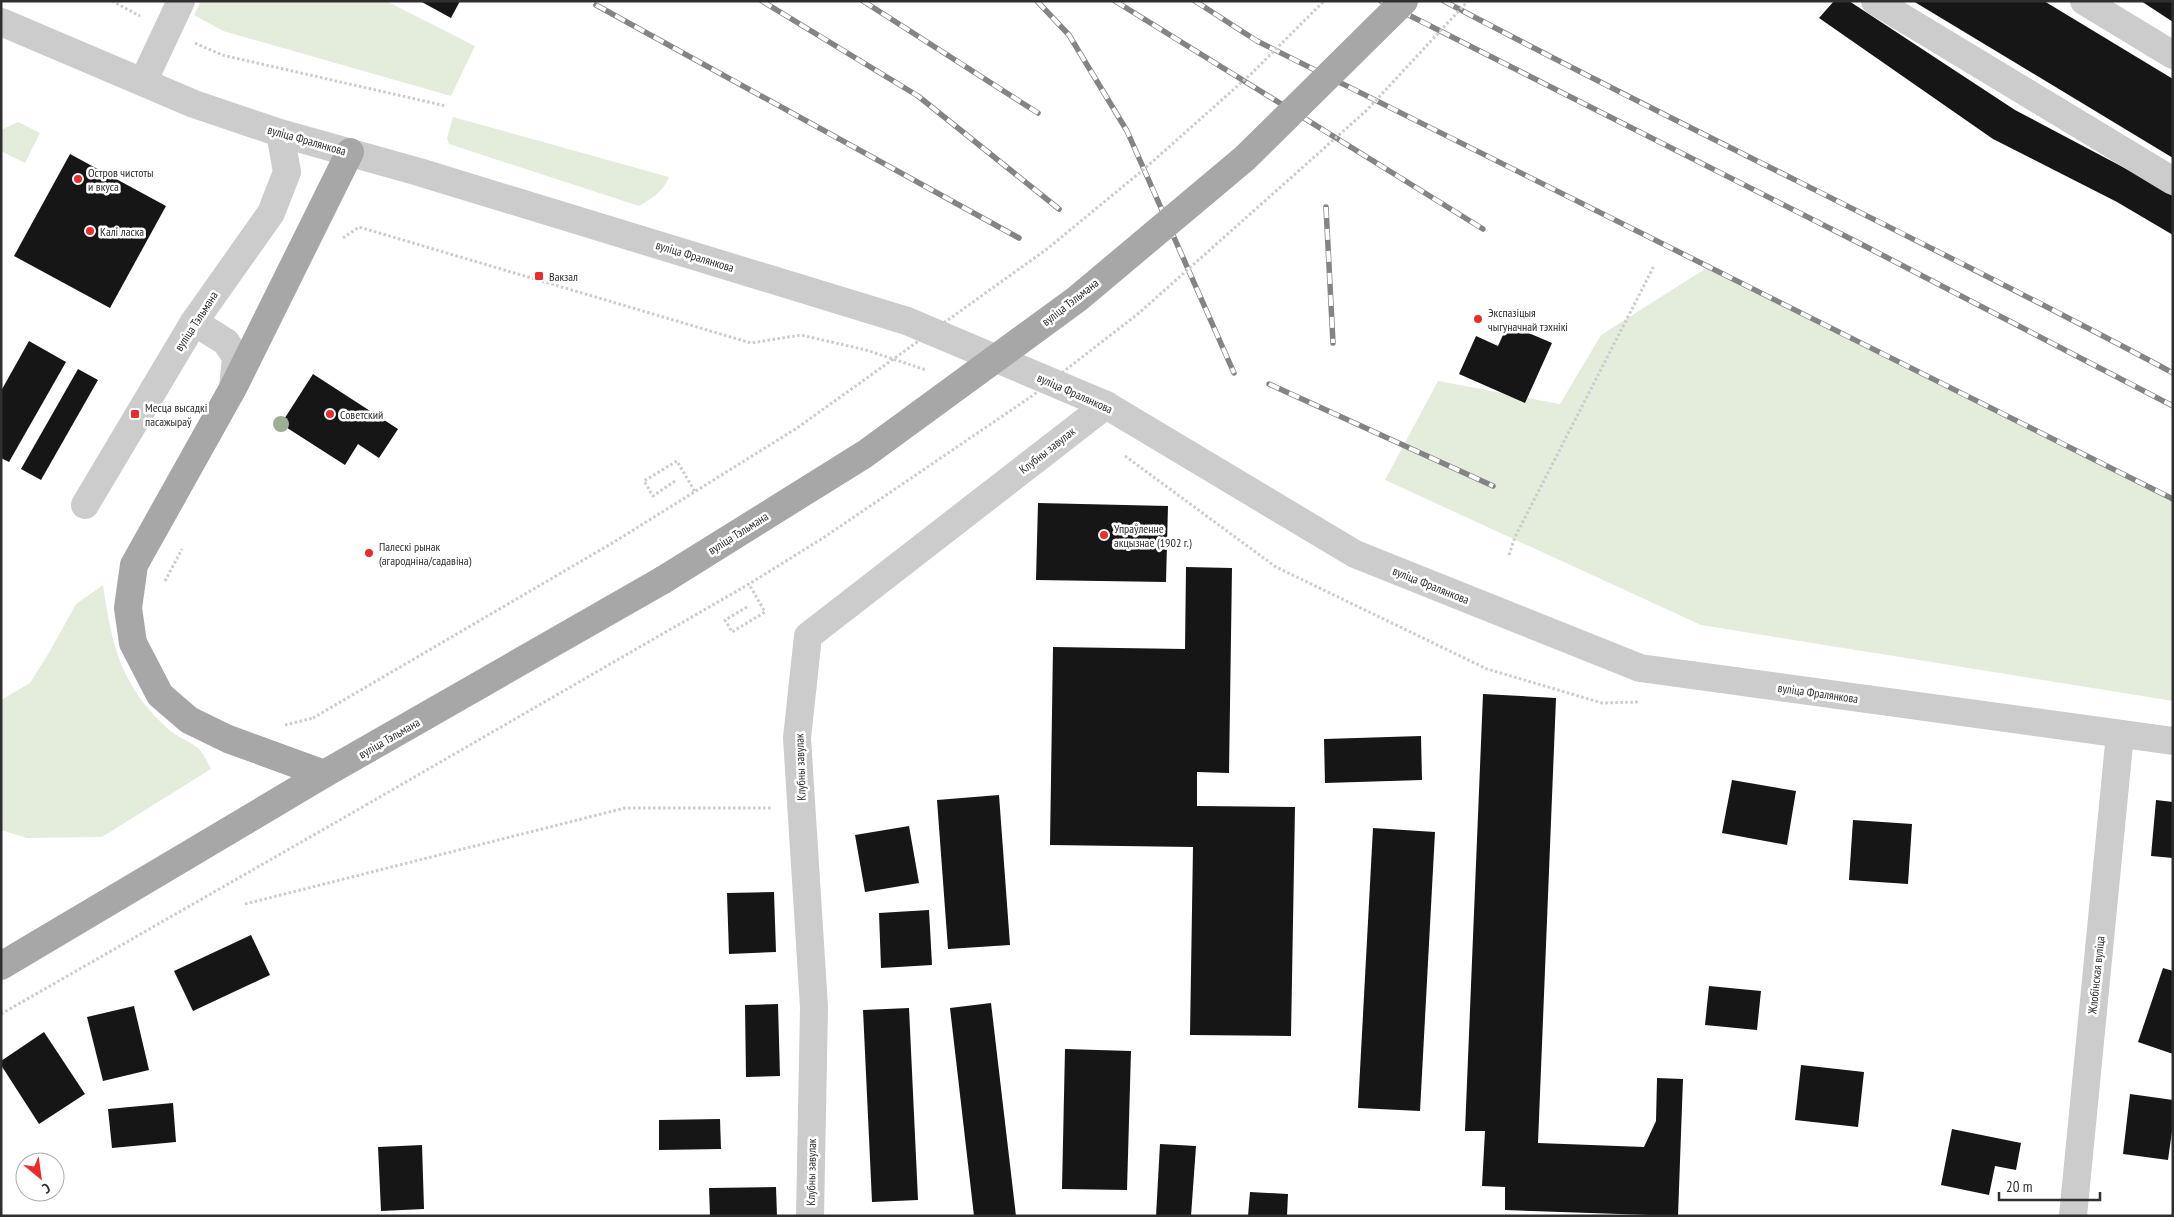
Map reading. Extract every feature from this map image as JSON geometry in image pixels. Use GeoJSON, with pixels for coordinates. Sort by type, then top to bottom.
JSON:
{"type":"FeatureCollection","features":[{"type":"Feature","properties":{"kind":"main road","name":"вуліца Тэльмана"},"geometry":{"type":"LineString","coordinates":[[1,966],[333,769],[663,580],[865,454],[1077,299],[1245,158],[1404,1]]}},
{"type":"Feature","properties":{"kind":"main road"},"geometry":{"type":"LineString","coordinates":[[333,769],[228,739],[188,720],[160,695],[133,643],[128,608],[134,564],[233,388],[350,152]]}},
{"type":"Feature","properties":{"kind":"street"},"geometry":{"type":"LineString","coordinates":[[142,82],[181,1]]}},
{"type":"Feature","properties":{"kind":"street"},"geometry":{"type":"LineString","coordinates":[[1875,1],[2173,180]]}},
{"type":"Feature","properties":{"kind":"street"},"geometry":{"type":"LineString","coordinates":[[2084,1],[2173,55]]}},
{"type":"Feature","properties":{"kind":"street","name":"вуліца Фралянкова"},"geometry":{"type":"LineString","coordinates":[[1,22],[194,104],[280,133],[350,152],[907,321],[1106,405],[1355,554],[1640,668],[2173,741]]}},
{"type":"Feature","properties":{"kind":"street","name":"вуліца Тэльмана"},"geometry":{"type":"LineString","coordinates":[[85,505],[194,322],[271,213],[287,172],[280,133]]}},
{"type":"Feature","properties":{"kind":"street"},"geometry":{"type":"LineString","coordinates":[[194,322],[226,342],[236,357],[233,388]]}},
{"type":"Feature","properties":{"kind":"street","name":"Клубны завулак"},"geometry":{"type":"LineString","coordinates":[[810,1216],[814,1007],[797,738],[808,636],[1106,405]]}},
{"type":"Feature","properties":{"kind":"street","name":"Жлобінская вуліца"},"geometry":{"type":"LineString","coordinates":[[2073,1216],[2120,734]]}},
{"type":"Feature","properties":{"kind":"path"},"geometry":{"type":"LineString","coordinates":[[112,1],[167,31],[222,55],[446,106]]}},
{"type":"Feature","properties":{"kind":"path"},"geometry":{"type":"LineString","coordinates":[[276,728],[313,718],[606,547],[796,428],[1047,249],[1143,170],[1244,80],[1324,1]]}},
{"type":"Feature","properties":{"kind":"path"},"geometry":{"type":"LineString","coordinates":[[335,244],[359,227]]}},
{"type":"Feature","properties":{"kind":"path"},"geometry":{"type":"LineString","coordinates":[[1509,555],[1515,537],[1654,266]]}},
{"type":"Feature","properties":{"kind":"path"},"geometry":{"type":"LineString","coordinates":[[675,481],[653,496],[644,481],[678,461],[695,492]]}},
{"type":"Feature","properties":{"kind":"path"},"geometry":{"type":"LineString","coordinates":[[161,590],[184,546]]}},
{"type":"Feature","properties":{"kind":"path"},"geometry":{"type":"LineString","coordinates":[[747,607],[725,620],[732,632],[765,612],[749,584]]}},
{"type":"Feature","properties":{"kind":"path"},"geometry":{"type":"LineString","coordinates":[[1,1014],[366,805]]}},
{"type":"Feature","properties":{"kind":"path"},"geometry":{"type":"LineString","coordinates":[[245,904],[625,808],[801,808]]}},
{"type":"Feature","properties":{"kind":"green space"},"geometry":{"type":"Polygon","coordinates":[[[201,1],[386,1],[475,46],[451,96],[223,31],[194,15],[201,1]]]}},
{"type":"Feature","properties":{"kind":"green space"},"geometry":{"type":"Polygon","coordinates":[[[453,117],[669,177],[660,190],[639,206],[449,144],[447,138],[453,117]]]}},
{"type":"Feature","properties":{"kind":"green space"},"geometry":{"type":"Polygon","coordinates":[[[18,122],[40,133],[25,163],[1,151],[1,130],[18,122]]]}},
{"type":"Feature","properties":{"kind":"green space"},"geometry":{"type":"Polygon","coordinates":[[[1708,267],[2173,499],[2173,701],[1701,625],[1385,480],[1438,381],[1560,404],[1601,335],[1708,267]]]}},
{"type":"Feature","properties":{"kind":"green space"},"geometry":{"type":"Polygon","coordinates":[[[103,585],[110,627],[128,680],[151,712],[167,728],[199,749],[211,769],[102,837],[27,838],[1,830],[1,700],[30,683],[76,604],[103,585]]]}},
{"type":"Feature","properties":{"kind":"building"},"geometry":{"type":"Polygon","coordinates":[[[420,1],[460,1],[451,18],[420,1]]]}},
{"type":"Feature","properties":{"kind":"building"},"geometry":{"type":"Polygon","coordinates":[[[1834,1],[1849,1],[2015,110],[2136,174],[2173,196],[2173,235],[2117,202],[1993,139],[1819,18],[1834,1]]]}},
{"type":"Feature","properties":{"kind":"building"},"geometry":{"type":"Polygon","coordinates":[[[1913,1],[2044,1],[2173,79],[2173,158],[1913,1]]]}},
{"type":"Feature","properties":{"kind":"building"},"geometry":{"type":"Polygon","coordinates":[[[2141,1],[2173,1],[2173,22],[2141,1]]]}},
{"type":"Feature","properties":{"kind":"building","name":"Калі ласка"},"geometry":{"type":"Polygon","coordinates":[[[70,154],[166,206],[110,308],[14,256],[70,154]]]}},
{"type":"Feature","properties":{"kind":"building"},"geometry":{"type":"Polygon","coordinates":[[[1508,324],[1552,343],[1525,403],[1459,374],[1476,336],[1498,346],[1508,324]]]}},
{"type":"Feature","properties":{"kind":"building"},"geometry":{"type":"Polygon","coordinates":[[[29,341],[66,362],[9,462],[1,458],[1,391],[29,341]]]}},
{"type":"Feature","properties":{"kind":"building"},"geometry":{"type":"Polygon","coordinates":[[[78,369],[98,380],[41,480],[21,469],[78,369]]]}},
{"type":"Feature","properties":{"kind":"building"},"geometry":{"type":"Polygon","coordinates":[[[313,374],[398,429],[379,458],[358,444],[345,465],[281,424],[313,374]]]}},
{"type":"Feature","properties":{"kind":"building"},"geometry":{"type":"Polygon","coordinates":[[[1038,503],[1168,506],[1166,582],[1036,580],[1038,503]]]}},
{"type":"Feature","properties":{"kind":"building"},"geometry":{"type":"Polygon","coordinates":[[[1186,567],[1232,568],[1229,773],[1197,772],[1197,806],[1295,807],[1291,1036],[1190,1035],[1193,847],[1050,845],[1053,647],[1185,649],[1186,567]]]}},
{"type":"Feature","properties":{"kind":"building"},"geometry":{"type":"Polygon","coordinates":[[[1483,694],[1556,698],[1538,1143],[1644,1147],[1656,1121],[1657,1078],[1683,1079],[1678,1216],[1505,1210],[1505,1187],[1482,1186],[1485,1131],[1465,1131],[1483,694]]]}},
{"type":"Feature","properties":{"kind":"building"},"geometry":{"type":"Polygon","coordinates":[[[1421,736],[1422,780],[1325,783],[1324,739],[1421,736]]]}},
{"type":"Feature","properties":{"kind":"building"},"geometry":{"type":"Polygon","coordinates":[[[1732,780],[1796,791],[1787,845],[1722,833],[1732,780]]]}},
{"type":"Feature","properties":{"kind":"building"},"geometry":{"type":"Polygon","coordinates":[[[999,795],[1010,945],[948,949],[937,800],[999,795]]]}},
{"type":"Feature","properties":{"kind":"building"},"geometry":{"type":"Polygon","coordinates":[[[2156,800],[2173,802],[2173,858],[2151,856],[2156,800]]]}},
{"type":"Feature","properties":{"kind":"building"},"geometry":{"type":"Polygon","coordinates":[[[1853,820],[1912,824],[1908,884],[1849,880],[1853,820]]]}},
{"type":"Feature","properties":{"kind":"building"},"geometry":{"type":"Polygon","coordinates":[[[909,826],[919,883],[865,892],[855,835],[909,826]]]}},
{"type":"Feature","properties":{"kind":"building"},"geometry":{"type":"Polygon","coordinates":[[[1373,828],[1435,832],[1420,1111],[1358,1108],[1373,828]]]}},
{"type":"Feature","properties":{"kind":"building"},"geometry":{"type":"Polygon","coordinates":[[[774,892],[776,952],[729,954],[727,893],[774,892]]]}},
{"type":"Feature","properties":{"kind":"building"},"geometry":{"type":"Polygon","coordinates":[[[929,910],[932,965],[881,968],[879,913],[929,910]]]}},
{"type":"Feature","properties":{"kind":"building"},"geometry":{"type":"Polygon","coordinates":[[[251,935],[270,975],[193,1011],[174,971],[251,935]]]}},
{"type":"Feature","properties":{"kind":"building"},"geometry":{"type":"Polygon","coordinates":[[[2163,968],[2173,971],[2173,1054],[2138,1042],[2163,968]]]}},
{"type":"Feature","properties":{"kind":"building"},"geometry":{"type":"Polygon","coordinates":[[[1709,986],[1761,991],[1757,1030],[1705,1025],[1709,986]]]}},
{"type":"Feature","properties":{"kind":"building"},"geometry":{"type":"Polygon","coordinates":[[[991,1003],[1016,1216],[974,1216],[950,1008],[991,1003]]]}},
{"type":"Feature","properties":{"kind":"building"},"geometry":{"type":"Polygon","coordinates":[[[778,1004],[780,1076],[746,1077],[745,1005],[778,1004]]]}},
{"type":"Feature","properties":{"kind":"building"},"geometry":{"type":"Polygon","coordinates":[[[134,1006],[149,1070],[103,1081],[87,1017],[134,1006]]]}},
{"type":"Feature","properties":{"kind":"building"},"geometry":{"type":"Polygon","coordinates":[[[909,1008],[918,1200],[872,1202],[863,1010],[909,1008]]]}},
{"type":"Feature","properties":{"kind":"building"},"geometry":{"type":"Polygon","coordinates":[[[44,1032],[85,1094],[39,1124],[1,1065],[1,1061],[44,1032]]]}},
{"type":"Feature","properties":{"kind":"building"},"geometry":{"type":"Polygon","coordinates":[[[1065,1049],[1131,1051],[1127,1190],[1062,1189],[1065,1049]]]}},
{"type":"Feature","properties":{"kind":"building"},"geometry":{"type":"Polygon","coordinates":[[[1801,1065],[1864,1072],[1858,1127],[1795,1120],[1801,1065]]]}},
{"type":"Feature","properties":{"kind":"building"},"geometry":{"type":"Polygon","coordinates":[[[2130,1094],[2173,1100],[2173,1124],[2168,1160],[2123,1154],[2130,1094]]]}},
{"type":"Feature","properties":{"kind":"building"},"geometry":{"type":"Polygon","coordinates":[[[173,1103],[176,1142],[112,1148],[108,1109],[173,1103]]]}},
{"type":"Feature","properties":{"kind":"building"},"geometry":{"type":"Polygon","coordinates":[[[720,1119],[721,1149],[659,1150],[659,1120],[720,1119]]]}},
{"type":"Feature","properties":{"kind":"building"},"geometry":{"type":"Polygon","coordinates":[[[1952,1129],[2021,1143],[2016,1170],[1995,1166],[1989,1195],[1941,1185],[1952,1129]]]}},
{"type":"Feature","properties":{"kind":"building"},"geometry":{"type":"Polygon","coordinates":[[[1160,1144],[1196,1146],[1191,1216],[1156,1216],[1160,1144]]]}},
{"type":"Feature","properties":{"kind":"building"},"geometry":{"type":"Polygon","coordinates":[[[422,1145],[424,1209],[381,1211],[378,1147],[422,1145]]]}},
{"type":"Feature","properties":{"kind":"building"},"geometry":{"type":"Polygon","coordinates":[[[776,1187],[777,1216],[710,1216],[709,1188],[776,1187]]]}},
{"type":"Feature","properties":{"kind":"building"},"geometry":{"type":"Polygon","coordinates":[[[1250,1192],[1288,1194],[1287,1216],[1248,1216],[1250,1192]]]}},
{"type":"Feature","properties":{"kind":"railway"},"geometry":{"type":"LineString","coordinates":[[762,1],[918,96],[1059,209]]}},
{"type":"Feature","properties":{"kind":"railway"},"geometry":{"type":"LineString","coordinates":[[863,1],[1038,113]]}},
{"type":"Feature","properties":{"kind":"railway"},"geometry":{"type":"LineString","coordinates":[[1037,1],[1069,35],[1127,131],[1234,373]]}},
{"type":"Feature","properties":{"kind":"railway"},"geometry":{"type":"LineString","coordinates":[[1115,1],[1483,229]]}},
{"type":"Feature","properties":{"kind":"railway"},"geometry":{"type":"LineString","coordinates":[[1195,1],[1257,41],[2173,499]]}},
{"type":"Feature","properties":{"kind":"railway"},"geometry":{"type":"LineString","coordinates":[[1381,1],[1859,243],[2173,406]]}},
{"type":"Feature","properties":{"kind":"railway"},"geometry":{"type":"LineString","coordinates":[[1444,1],[1626,95],[1991,278],[2173,373]]}},
{"type":"Feature","properties":{"kind":"railway"},"geometry":{"type":"LineString","coordinates":[[596,5],[1019,238]]}},
{"type":"Feature","properties":{"kind":"railway"},"geometry":{"type":"LineString","coordinates":[[1326,207],[1333,343]]}},
{"type":"Feature","properties":{"kind":"railway"},"geometry":{"type":"LineString","coordinates":[[1269,384],[1493,486]]}},
{"type":"Feature","properties":{"kind":"place","name":"Остров чистоты и вкуса"},"geometry":{"type":"Point","coordinates":[78,179]}},
{"type":"Feature","properties":{"kind":"place","name":"Калі ласка"},"geometry":{"type":"Point","coordinates":[90,231]}},
{"type":"Feature","properties":{"kind":"place","name":"Вакзал"},"geometry":{"type":"Point","coordinates":[539,276]}},
{"type":"Feature","properties":{"kind":"place","name":"Экспазіцыя чыгуначнай тэхнікі"},"geometry":{"type":"Point","coordinates":[1478,319]}},
{"type":"Feature","properties":{"kind":"place","name":"Месца высадкі пасажыраў"},"geometry":{"type":"Point","coordinates":[135,414]}},
{"type":"Feature","properties":{"kind":"place","name":"Советский"},"geometry":{"type":"Point","coordinates":[330,414]}},
{"type":"Feature","properties":{"kind":"place","name":"Упраўленне акцызнае (1902 г.)"},"geometry":{"type":"Point","coordinates":[1104,535]}},
{"type":"Feature","properties":{"kind":"place","name":"Палескі рынак (агародніна/садавіна)"},"geometry":{"type":"Point","coordinates":[369,553]}}]}
